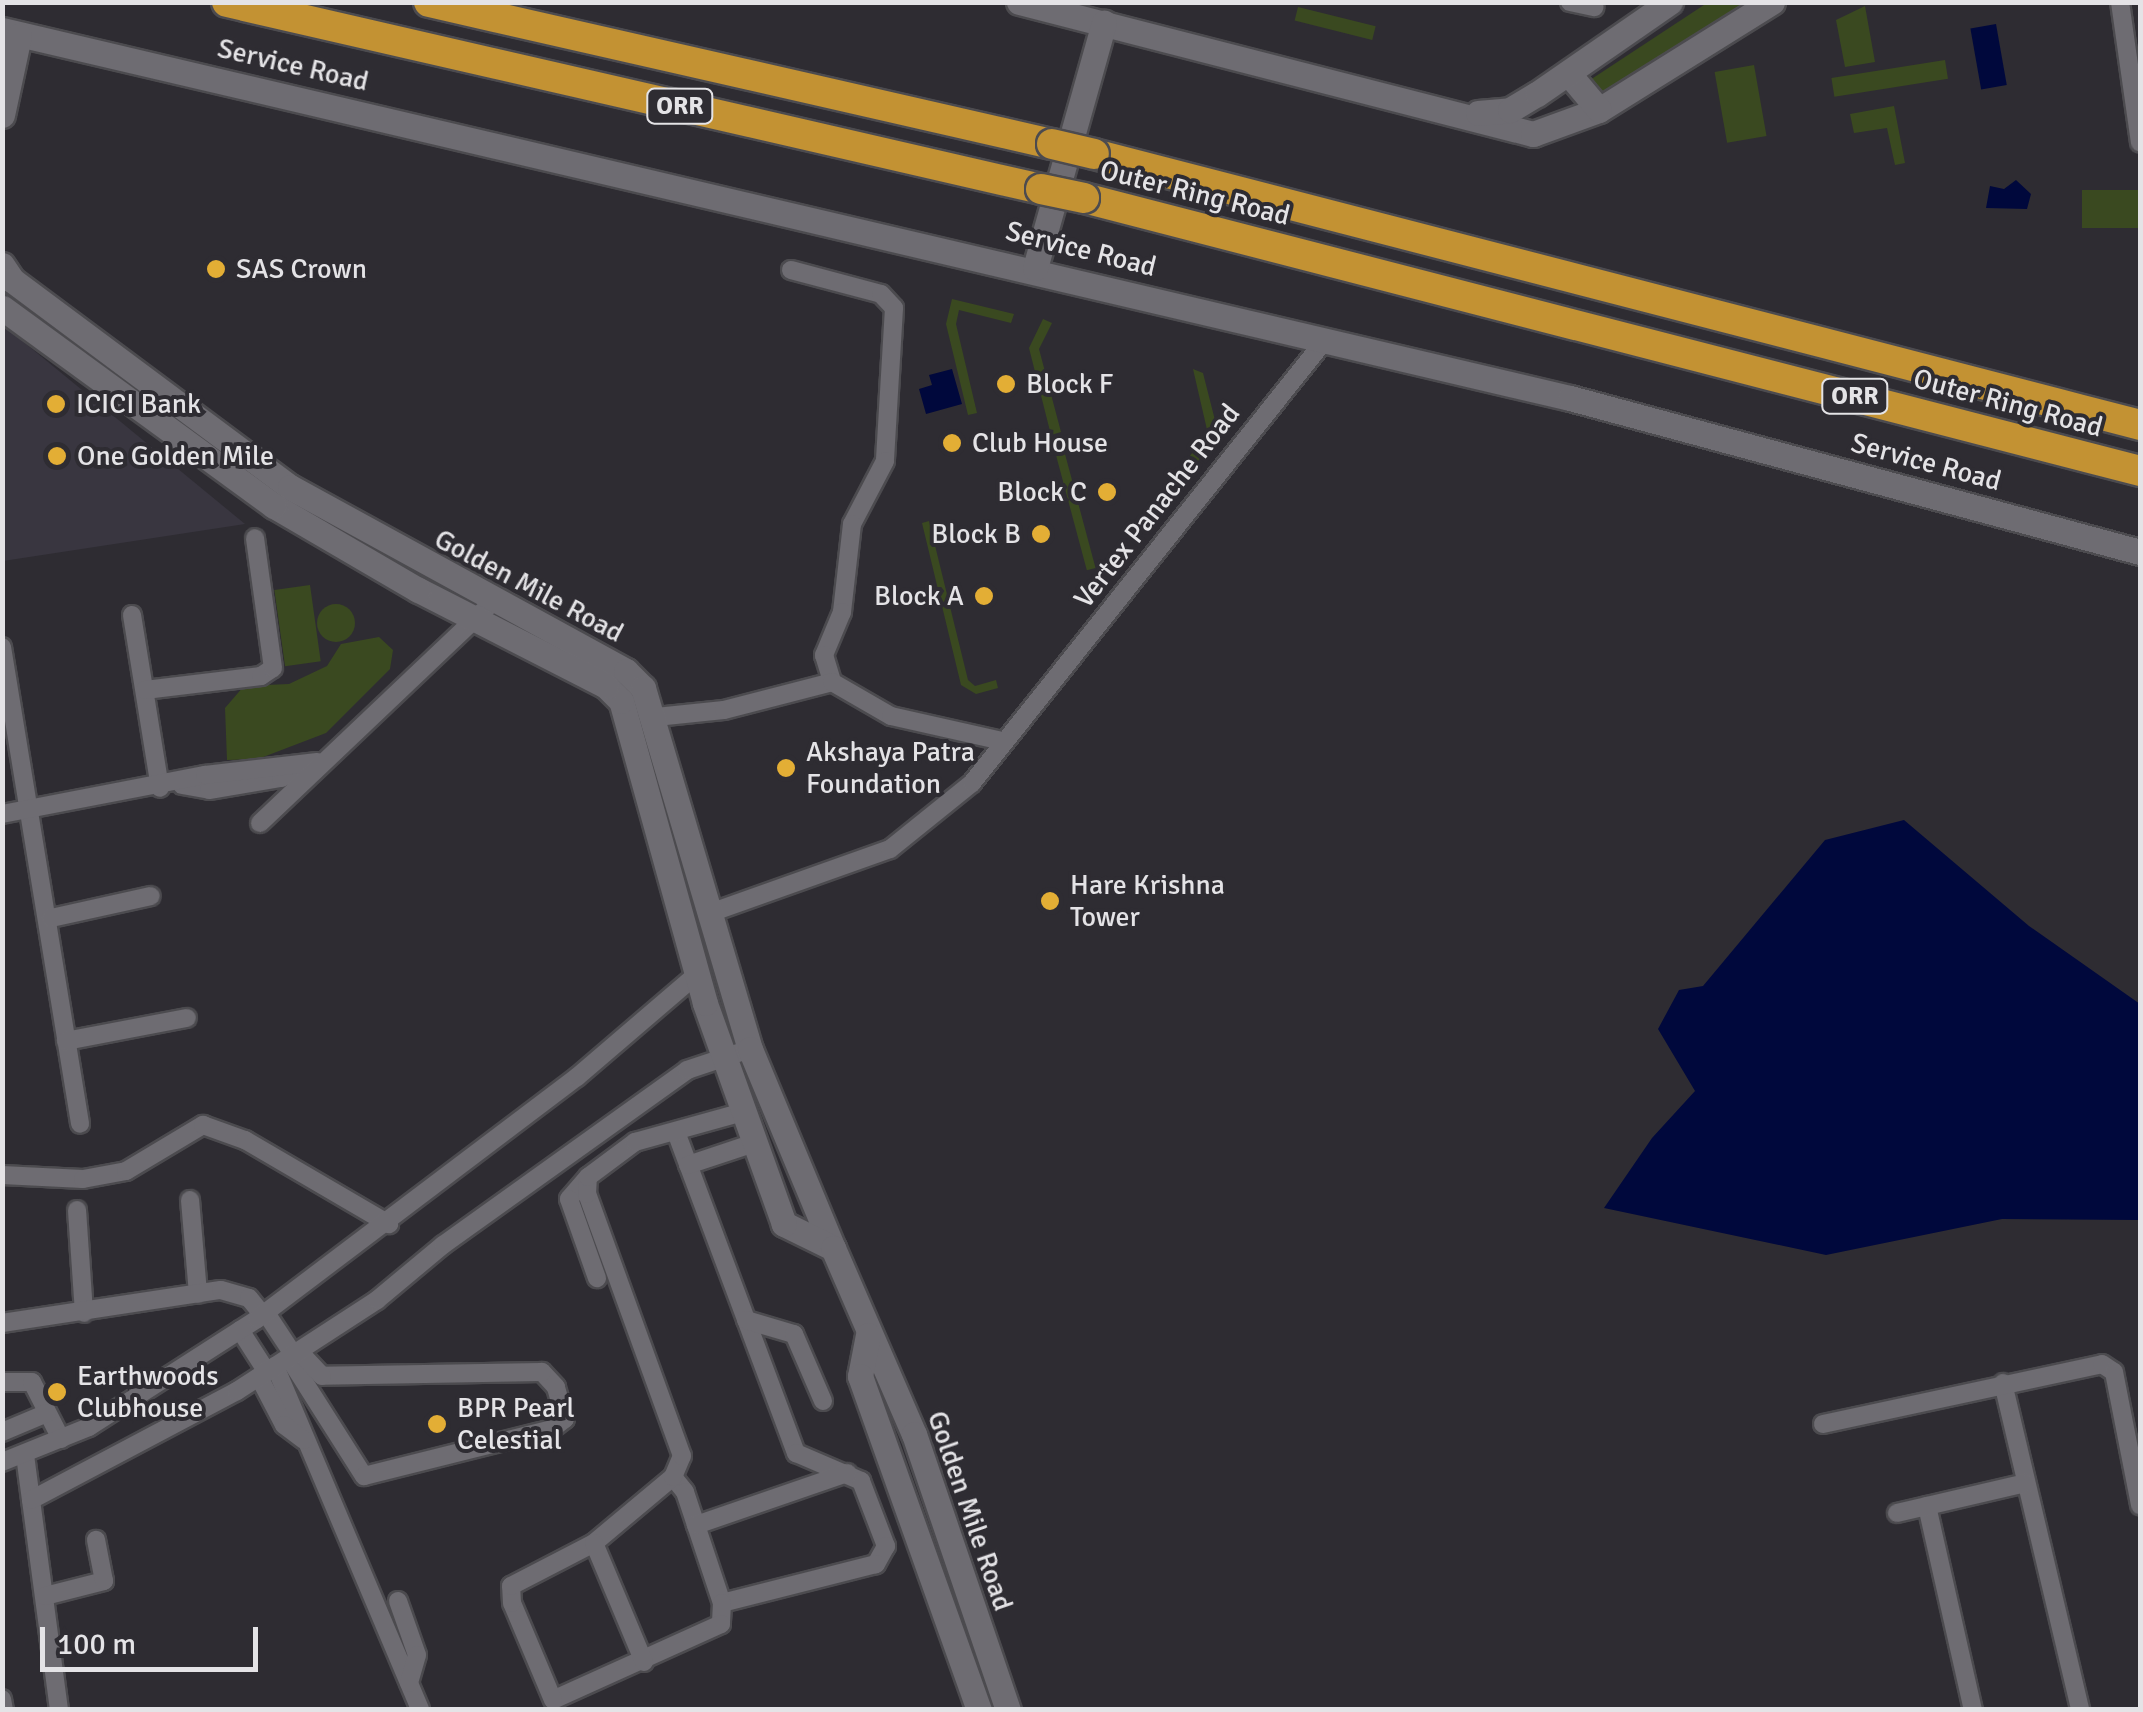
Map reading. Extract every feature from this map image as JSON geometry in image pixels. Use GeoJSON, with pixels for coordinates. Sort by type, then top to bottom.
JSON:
{"type":"FeatureCollection","features":[{"type":"Feature","properties":{"kind":"highway","name":"Outer Ring Road"},"geometry":{"type":"LineString","coordinates":[[227,2],[1084,198],[2140,471]]}},
{"type":"Feature","properties":{"kind":"highway","name":"Outer Ring Road"},"geometry":{"type":"LineString","coordinates":[[429,2],[1094,154],[2140,425]]}},
{"type":"Feature","properties":{"kind":"street"},"geometry":{"type":"LineString","coordinates":[[1019,2],[1296,75],[1473,114],[1533,134],[1599,110],[1772,2]]}},
{"type":"Feature","properties":{"kind":"street"},"geometry":{"type":"LineString","coordinates":[[1570,2],[1596,9]]}},
{"type":"Feature","properties":{"kind":"street"},"geometry":{"type":"LineString","coordinates":[[1473,114],[1510,110],[1670,2]]}},
{"type":"Feature","properties":{"kind":"street"},"geometry":{"type":"LineString","coordinates":[[2120,2],[2140,142]]}},
{"type":"Feature","properties":{"kind":"street"},"geometry":{"type":"LineString","coordinates":[[1035,268],[1104,22]]}},
{"type":"Feature","properties":{"kind":"street"},"geometry":{"type":"LineString","coordinates":[[2,115],[11,33]]}},
{"type":"Feature","properties":{"kind":"street","name":"Service Road"},"geometry":{"type":"LineString","coordinates":[[11,33],[1035,268],[1397,357],[2140,552]]}},
{"type":"Feature","properties":{"kind":"street"},"geometry":{"type":"LineString","coordinates":[[1568,73],[1599,110]]}},
{"type":"Feature","properties":{"kind":"street","name":"Golden Mile Road"},"geometry":{"type":"LineString","coordinates":[[2,265],[12,280],[290,488],[606,686],[621,701],[696,974],[722,1057],[784,1224],[833,1248]]}},
{"type":"Feature","properties":{"kind":"street"},"geometry":{"type":"LineString","coordinates":[[791,270],[881,294],[894,308],[885,461],[852,524],[842,612],[824,655],[832,682],[891,716],[1002,741]]}},
{"type":"Feature","properties":{"kind":"street","name":"Golden Mile Road"},"geometry":{"type":"LineString","coordinates":[[2,308],[274,506],[483,610],[626,672],[656,716],[750,1049],[868,1335],[914,1434],[1008,1710]]}},
{"type":"Feature","properties":{"kind":"street","name":"Vertex Panache Road"},"geometry":{"type":"LineString","coordinates":[[710,913],[890,850],[972,784],[1002,741],[1034,708],[1325,340]]}},
{"type":"Feature","properties":{"kind":"street"},"geometry":{"type":"LineString","coordinates":[[144,690],[261,676],[273,668],[256,538]]}},
{"type":"Feature","properties":{"kind":"street"},"geometry":{"type":"LineString","coordinates":[[260,824],[317,762],[483,610]]}},
{"type":"Feature","properties":{"kind":"street"},"geometry":{"type":"LineString","coordinates":[[132,615],[160,788]]}},
{"type":"Feature","properties":{"kind":"street"},"geometry":{"type":"LineString","coordinates":[[2,646],[28,809],[51,918],[80,1124]]}},
{"type":"Feature","properties":{"kind":"street"},"geometry":{"type":"LineString","coordinates":[[656,716],[724,710],[832,682]]}},
{"type":"Feature","properties":{"kind":"street"},"geometry":{"type":"LineString","coordinates":[[2,814],[274,764],[317,762]]}},
{"type":"Feature","properties":{"kind":"street"},"geometry":{"type":"LineString","coordinates":[[51,918],[151,896]]}},
{"type":"Feature","properties":{"kind":"street"},"geometry":{"type":"LineString","coordinates":[[2,1462],[56,1442],[267,1312],[389,1224],[696,974]]}},
{"type":"Feature","properties":{"kind":"street"},"geometry":{"type":"LineString","coordinates":[[66,1041],[186,1018]]}},
{"type":"Feature","properties":{"kind":"street"},"geometry":{"type":"LineString","coordinates":[[31,1500],[176,1428],[280,1363],[687,1070],[750,1049]]}},
{"type":"Feature","properties":{"kind":"street"},"geometry":{"type":"LineString","coordinates":[[598,1278],[569,1199],[588,1178],[635,1142],[743,1112]]}},
{"type":"Feature","properties":{"kind":"street"},"geometry":{"type":"LineString","coordinates":[[2,1175],[70,1180],[126,1170],[203,1125],[245,1140],[389,1224]]}},
{"type":"Feature","properties":{"kind":"street"},"geometry":{"type":"LineString","coordinates":[[676,1132],[796,1453],[861,1481],[886,1546],[882,1560],[722,1603]]}},
{"type":"Feature","properties":{"kind":"street"},"geometry":{"type":"LineString","coordinates":[[688,1165],[754,1143]]}},
{"type":"Feature","properties":{"kind":"street"},"geometry":{"type":"LineString","coordinates":[[588,1178],[587,1194],[678,1439],[681,1466],[594,1543],[511,1586],[548,1695],[568,1698],[721,1624],[722,1603],[696,1525],[673,1477]]}},
{"type":"Feature","properties":{"kind":"street"},"geometry":{"type":"LineString","coordinates":[[190,1200],[198,1294]]}},
{"type":"Feature","properties":{"kind":"street"},"geometry":{"type":"LineString","coordinates":[[77,1210],[84,1313]]}},
{"type":"Feature","properties":{"kind":"street"},"geometry":{"type":"LineString","coordinates":[[2,1323],[221,1290],[249,1298],[267,1312],[280,1363],[284,1425],[304,1440],[420,1710]]}},
{"type":"Feature","properties":{"kind":"street"},"geometry":{"type":"LineString","coordinates":[[746,1320],[773,1322],[794,1334],[824,1401]]}},
{"type":"Feature","properties":{"kind":"street"},"geometry":{"type":"LineString","coordinates":[[240,1330],[280,1363],[312,1380],[542,1372],[556,1387],[564,1420],[558,1427],[364,1476],[312,1380]]}},
{"type":"Feature","properties":{"kind":"street","name":"Golden Mile Road"},"geometry":{"type":"LineString","coordinates":[[868,1335],[860,1376],[978,1710]]}},
{"type":"Feature","properties":{"kind":"street"},"geometry":{"type":"LineString","coordinates":[[1823,1424],[2093,1364],[2110,1367],[2140,1506]]}},
{"type":"Feature","properties":{"kind":"street"},"geometry":{"type":"LineString","coordinates":[[2,1382],[32,1382],[56,1442]]}},
{"type":"Feature","properties":{"kind":"street"},"geometry":{"type":"LineString","coordinates":[[2002,1383],[2080,1710]]}},
{"type":"Feature","properties":{"kind":"street"},"geometry":{"type":"LineString","coordinates":[[2,1432],[42,1415]]}},
{"type":"Feature","properties":{"kind":"street"},"geometry":{"type":"LineString","coordinates":[[25,1455],[59,1710]]}},
{"type":"Feature","properties":{"kind":"street"},"geometry":{"type":"LineString","coordinates":[[696,1525],[847,1473]]}},
{"type":"Feature","properties":{"kind":"street"},"geometry":{"type":"LineString","coordinates":[[1896,1513],[2026,1483]]}},
{"type":"Feature","properties":{"kind":"street"},"geometry":{"type":"LineString","coordinates":[[1927,1506],[1972,1710]]}},
{"type":"Feature","properties":{"kind":"street"},"geometry":{"type":"LineString","coordinates":[[45,1596],[104,1581],[96,1540]]}},
{"type":"Feature","properties":{"kind":"street"},"geometry":{"type":"LineString","coordinates":[[594,1543],[644,1662]]}},
{"type":"Feature","properties":{"kind":"street"},"geometry":{"type":"LineString","coordinates":[[365,1582],[389,1603],[409,1653]]}},
{"type":"Feature","properties":{"kind":"street"},"geometry":{"type":"LineString","coordinates":[[398,1601],[417,1655],[409,1683]]}},
{"type":"Feature","properties":{"kind":"street"},"geometry":{"type":"LineString","coordinates":[[2,1699],[4,1710]]}},
{"type":"Feature","properties":{"kind":"shaded area"},"geometry":{"type":"Polygon","coordinates":[[[1996,24],[2007,85],[1981,90],[1970,29],[1996,24]]]}},
{"type":"Feature","properties":{"kind":"shaded area"},"geometry":{"type":"Polygon","coordinates":[[[2016,180],[2031,194],[2027,209],[1986,208],[1990,186],[2004,189],[2016,180]]]}},
{"type":"Feature","properties":{"kind":"shaded area"},"geometry":{"type":"Polygon","coordinates":[[[3,325],[245,524],[3,561],[3,325]]]}},
{"type":"Feature","properties":{"kind":"shaded area"},"geometry":{"type":"Polygon","coordinates":[[[952,369],[962,404],[926,414],[919,389],[932,385],[929,375],[952,369]]]}},
{"type":"Feature","properties":{"kind":"shaded area"},"geometry":{"type":"Polygon","coordinates":[[[1904,820],[2029,926],[2140,1004],[2140,1220],[2002,1219],[1826,1255],[1604,1208],[1652,1138],[1695,1091],[1658,1029],[1679,990],[1703,986],[1825,840],[1904,820]]]}},
{"type":"Feature","properties":{"kind":"green space"},"geometry":{"type":"Polygon","coordinates":[[[1707,3],[1755,3],[1597,98],[1590,80],[1707,3]]]}},
{"type":"Feature","properties":{"kind":"green space"},"geometry":{"type":"Polygon","coordinates":[[[1865,6],[1875,62],[1845,67],[1836,20],[1865,6]]]}},
{"type":"Feature","properties":{"kind":"green space"},"geometry":{"type":"Polygon","coordinates":[[[1298,7],[1376,26],[1372,40],[1295,21],[1298,7]]]}},
{"type":"Feature","properties":{"kind":"green space"},"geometry":{"type":"Polygon","coordinates":[[[1945,60],[1948,79],[1834,97],[1831,78],[1945,60]]]}},
{"type":"Feature","properties":{"kind":"green space"},"geometry":{"type":"Polygon","coordinates":[[[1754,65],[1767,136],[1727,143],[1715,72],[1754,65]]]}},
{"type":"Feature","properties":{"kind":"green space"},"geometry":{"type":"Polygon","coordinates":[[[1894,106],[1905,163],[1895,165],[1887,128],[1854,133],[1850,114],[1894,106]]]}},
{"type":"Feature","properties":{"kind":"green space"},"geometry":{"type":"Polygon","coordinates":[[[2082,190],[2140,190],[2140,228],[2082,228],[2082,190]]]}},
{"type":"Feature","properties":{"kind":"green space"},"geometry":{"type":"Polygon","coordinates":[[[952,299],[1014,314],[1011,323],[959,310],[956,324],[977,413],[968,415],[946,324],[952,299]]]}},
{"type":"Feature","properties":{"kind":"green space"},"geometry":{"type":"Polygon","coordinates":[[[1043,319],[1052,323],[1039,349],[1061,432],[1051,435],[1029,348],[1043,319]]]}},
{"type":"Feature","properties":{"kind":"green space"},"geometry":{"type":"Polygon","coordinates":[[[1193,369],[1203,373],[1219,436],[1166,499],[1164,487],[1208,434],[1193,369]]]}},
{"type":"Feature","properties":{"kind":"green space"},"geometry":{"type":"Polygon","coordinates":[[[1065,454],[1096,568],[1087,570],[1056,456],[1065,454]]]}},
{"type":"Feature","properties":{"kind":"green space"},"geometry":{"type":"Polygon","coordinates":[[[929,521],[968,680],[975,686],[996,680],[998,688],[976,694],[961,685],[922,523],[929,521]]]}},
{"type":"Feature","properties":{"kind":"green space"},"geometry":{"type":"Polygon","coordinates":[[[310,585],[321,661],[285,666],[274,590],[310,585]]]}},
{"type":"Feature","properties":{"kind":"green space"},"geometry":{"type":"Polygon","coordinates":[[[336,604],[350,609],[355,623],[350,637],[336,642],[322,637],[317,623],[322,609],[336,604]]]}},
{"type":"Feature","properties":{"kind":"green space"},"geometry":{"type":"Polygon","coordinates":[[[379,637],[393,650],[390,669],[326,733],[258,759],[227,760],[225,708],[244,686],[289,684],[327,666],[341,644],[379,637]]]}},
{"type":"Feature","properties":{"kind":"place","name":"SAS Crown"},"geometry":{"type":"Point","coordinates":[216,269]}},
{"type":"Feature","properties":{"kind":"place","name":"Block F"},"geometry":{"type":"Point","coordinates":[1006,384]}},
{"type":"Feature","properties":{"kind":"place","name":"ICICI Bank"},"geometry":{"type":"Point","coordinates":[56,404]}},
{"type":"Feature","properties":{"kind":"place","name":"Club House"},"geometry":{"type":"Point","coordinates":[952,443]}},
{"type":"Feature","properties":{"kind":"place","name":"One Golden Mile"},"geometry":{"type":"Point","coordinates":[57,456]}},
{"type":"Feature","properties":{"kind":"place","name":"Block C"},"geometry":{"type":"Point","coordinates":[1107,492]}},
{"type":"Feature","properties":{"kind":"place","name":"Block B"},"geometry":{"type":"Point","coordinates":[1041,534]}},
{"type":"Feature","properties":{"kind":"place","name":"Block A"},"geometry":{"type":"Point","coordinates":[984,596]}},
{"type":"Feature","properties":{"kind":"place","name":"Akshaya Patra Foundation"},"geometry":{"type":"Point","coordinates":[786,768]}},
{"type":"Feature","properties":{"kind":"place","name":"Hare Krishna Tower"},"geometry":{"type":"Point","coordinates":[1050,901]}},
{"type":"Feature","properties":{"kind":"place","name":"Earthwoods Clubhouse"},"geometry":{"type":"Point","coordinates":[57,1392]}},
{"type":"Feature","properties":{"kind":"place","name":"BPR Pearl Celestial"},"geometry":{"type":"Point","coordinates":[437,1424]}}]}
